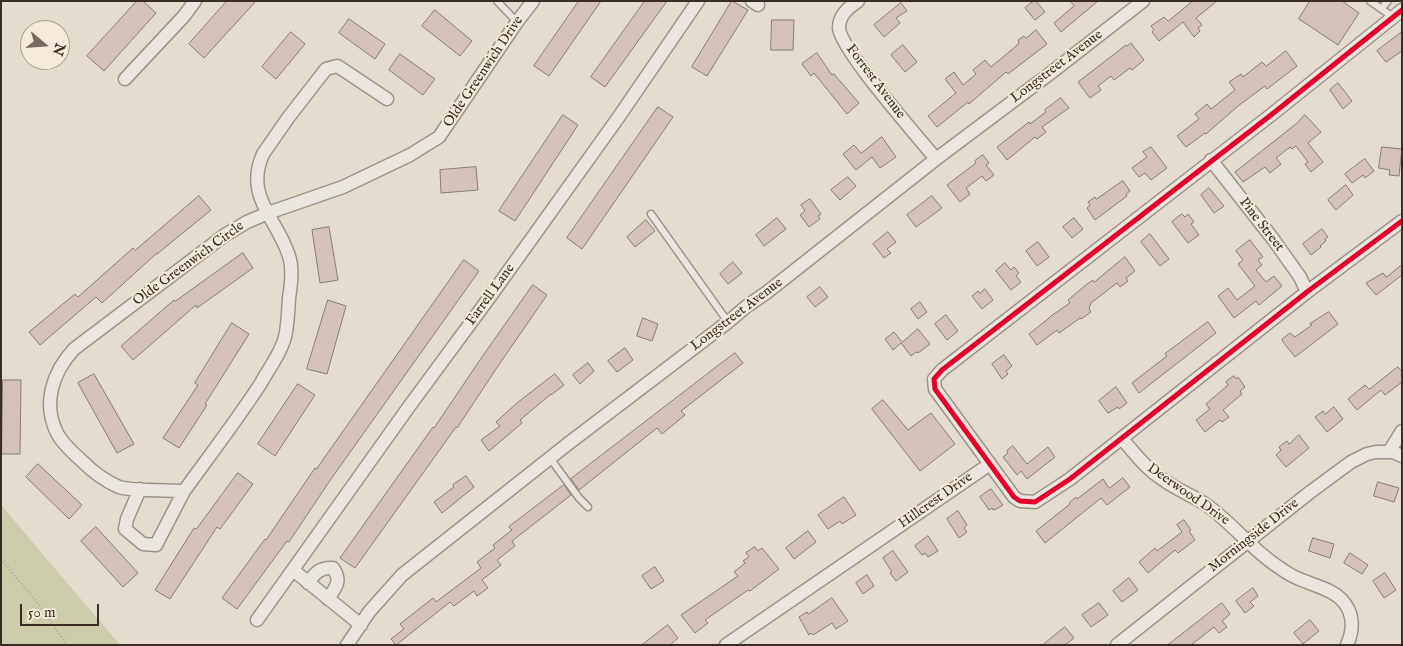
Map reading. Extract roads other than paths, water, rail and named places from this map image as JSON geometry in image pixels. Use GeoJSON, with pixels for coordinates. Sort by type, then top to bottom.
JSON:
{"type":"FeatureCollection","features":[{"type":"Feature","properties":{"kind":"street","name":"Olde Greenwich Drive"},"geometry":{"type":"LineString","coordinates":[[268,213],[343,187],[410,155],[439,137],[533,1]]}},
{"type":"Feature","properties":{"kind":"street","name":"Farrell Lane"},"geometry":{"type":"LineString","coordinates":[[257,620],[618,118],[698,1]]}},
{"type":"Feature","properties":{"kind":"street","name":"Forrest Avenue"},"geometry":{"type":"LineString","coordinates":[[858,1],[846,10],[842,16],[840,35],[878,89],[936,160]]}},
{"type":"Feature","properties":{"kind":"street","name":"Longstreet Avenue"},"geometry":{"type":"LineString","coordinates":[[347,645],[369,612],[402,575],[550,458],[1143,1]]}},
{"type":"Feature","properties":{"kind":"street"},"geometry":{"type":"LineString","coordinates":[[125,79],[195,2]]}},
{"type":"Feature","properties":{"kind":"street"},"geometry":{"type":"LineString","coordinates":[[1397,14],[942,370],[934,379],[936,392],[1014,497],[1028,503],[1035,502],[1070,479],[1307,292],[1402,221]]}},
{"type":"Feature","properties":{"kind":"street"},"geometry":{"type":"LineString","coordinates":[[140,489],[127,519],[125,529],[143,544],[156,545],[184,491],[242,413],[284,342],[291,287],[290,258],[257,187],[259,165],[263,154],[326,69],[337,66],[387,98]]}},
{"type":"Feature","properties":{"kind":"street","name":"Pine Street"},"geometry":{"type":"LineString","coordinates":[[1211,160],[1247,208],[1273,238],[1300,277],[1307,292]]}},
{"type":"Feature","properties":{"kind":"street","name":"Olde Greenwich Circle"},"geometry":{"type":"LineString","coordinates":[[184,491],[121,488],[96,475],[57,434],[50,413],[50,397],[56,372],[74,349],[224,235],[246,222],[268,213]]}},
{"type":"Feature","properties":{"kind":"street"},"geometry":{"type":"LineString","coordinates":[[1389,452],[1402,431]]}},
{"type":"Feature","properties":{"kind":"street","name":"Deerwood Drive"},"geometry":{"type":"LineString","coordinates":[[1122,439],[1146,466],[1161,479],[1208,506],[1248,541],[1260,555],[1304,582],[1330,592],[1341,599],[1348,607],[1352,626],[1347,645]]}},
{"type":"Feature","properties":{"kind":"street","name":"Morningside Drive"},"geometry":{"type":"LineString","coordinates":[[1117,645],[1309,493],[1357,458],[1376,452],[1389,452],[1402,456]]}},
{"type":"Feature","properties":{"kind":"street","name":"Hillcrest Drive"},"geometry":{"type":"LineString","coordinates":[[726,645],[990,464]]}},
{"type":"Feature","properties":{"kind":"street"},"geometry":{"type":"LineString","coordinates":[[308,583],[317,570],[333,568],[338,575],[337,584],[328,599]]}},
{"type":"Feature","properties":{"kind":"street"},"geometry":{"type":"LineString","coordinates":[[293,570],[361,625]]}},
{"type":"Feature","properties":{"kind":"lane"},"geometry":{"type":"LineString","coordinates":[[497,1],[517,22]]}},
{"type":"Feature","properties":{"kind":"lane"},"geometry":{"type":"LineString","coordinates":[[1370,1],[1381,9],[1397,14]]}},
{"type":"Feature","properties":{"kind":"lane"},"geometry":{"type":"LineString","coordinates":[[1381,9],[1388,1]]}},
{"type":"Feature","properties":{"kind":"lane"},"geometry":{"type":"LineString","coordinates":[[651,214],[728,322]]}},
{"type":"Feature","properties":{"kind":"lane"},"geometry":{"type":"LineString","coordinates":[[550,458],[579,498],[588,507]]}}]}
